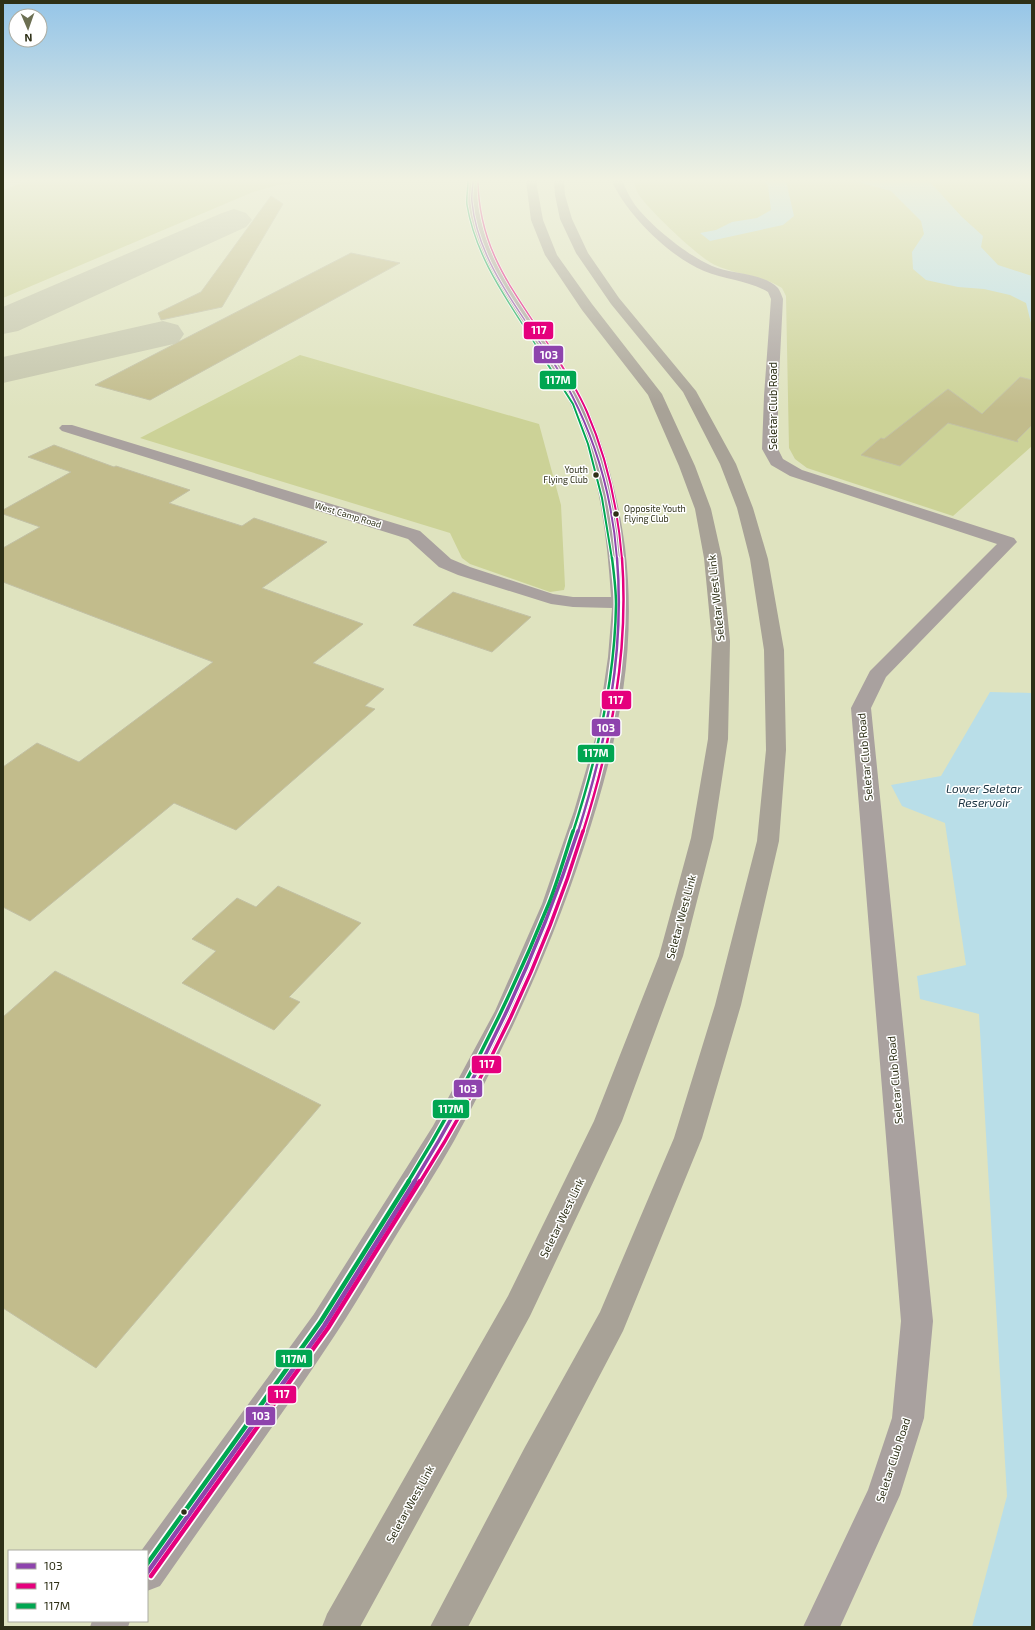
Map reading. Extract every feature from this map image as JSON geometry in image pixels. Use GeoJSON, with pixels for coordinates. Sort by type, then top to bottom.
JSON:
{"type":"FeatureCollection","features":[{"type":"Feature","properties":{"kind":"main road","name":"Seletar West Link"},"geometry":{"type":"LineString","coordinates":[[340,1627],[519,1306],[608,1121],[671,956],[702,838],[718,738],[721,641],[713,558],[703,510],[687,466],[656,394],[627,343],[587,306],[552,257]]}},
{"type":"Feature","properties":{"kind":"main road"},"geometry":{"type":"LineString","coordinates":[[448,1627],[537,1458],[612,1321],[688,1138],[728,1005],[768,841],[776,750],[774,650],[759,559],[745,508],[728,464],[689,391],[615,301],[585,257]]}},
{"type":"Feature","properties":{"kind":"main road"},"geometry":{"type":"LineString","coordinates":[[615,301],[618,321],[627,343]]}},
{"type":"Feature","properties":{"kind":"street"},"geometry":{"type":"LineString","coordinates":[[148,1572],[325,1324],[443,1134],[508,1011],[554,904],[593,783],[607,732],[618,657],[621,603],[616,543],[607,497],[588,428],[577,402],[548,358],[534,330],[496,274],[489,257]]}},
{"type":"Feature","properties":{"kind":"street","name":"Seletar Club Road"},"geometry":{"type":"LineString","coordinates":[[688,257],[708,268],[752,280],[773,290],[776,299],[770,449],[777,462],[796,473],[1008,542],[877,674],[861,708],[863,752],[917,1321],[908,1418],[883,1495],[821,1627]]}},
{"type":"Feature","properties":{"kind":"street","name":"West Camp Road"},"geometry":{"type":"LineString","coordinates":[[67,428],[414,535],[445,564],[551,599],[573,602],[621,603]]}},
{"type":"Feature","properties":{"kind":"green space"},"geometry":{"type":"Polygon","coordinates":[[[3,257],[100,257],[3,298],[3,257]]]}},
{"type":"Feature","properties":{"kind":"green space"},"geometry":{"type":"Polygon","coordinates":[[[703,257],[1032,257],[1032,446],[953,516],[807,468],[795,459],[789,448],[786,296],[782,288],[766,280],[723,268],[703,257]]]}},
{"type":"Feature","properties":{"kind":"green space"},"geometry":{"type":"Polygon","coordinates":[[[300,355],[539,424],[561,505],[564,590],[550,592],[470,564],[462,558],[450,533],[140,438],[300,355]]]}},
{"type":"Feature","properties":{"kind":"water"},"geometry":{"type":"Polygon","coordinates":[[[912,257],[991,257],[998,265],[1032,276],[1032,327],[1026,303],[1010,295],[984,289],[958,287],[926,280],[913,269],[912,257]]]}},
{"type":"Feature","properties":{"kind":"water","name":"Lower Seletar Reservoir"},"geometry":{"type":"Polygon","coordinates":[[[990,692],[1032,693],[1032,1627],[972,1627],[1007,1496],[979,1014],[920,999],[917,976],[966,965],[945,823],[902,806],[891,785],[941,776],[990,692]]]}},
{"type":"Feature","properties":{"kind":"building"},"geometry":{"type":"Polygon","coordinates":[[[226,257],[252,257],[222,307],[161,320],[158,313],[201,292],[226,257]]]}},
{"type":"Feature","properties":{"kind":"building"},"geometry":{"type":"Polygon","coordinates":[[[343,257],[371,257],[400,263],[150,400],[95,385],[343,257]]]}},
{"type":"Feature","properties":{"kind":"building"},"geometry":{"type":"Polygon","coordinates":[[[1020,377],[1032,380],[1032,425],[1017,440],[1018,442],[948,423],[900,466],[861,455],[881,438],[884,439],[948,389],[982,414],[1020,377]]]}},
{"type":"Feature","properties":{"kind":"building"},"geometry":{"type":"Polygon","coordinates":[[[54,445],[114,467],[116,466],[190,490],[169,503],[242,526],[254,518],[327,542],[262,588],[363,624],[313,663],[384,689],[365,706],[375,709],[236,830],[174,803],[30,921],[3,907],[3,767],[37,743],[79,762],[213,662],[3,582],[3,548],[40,527],[3,514],[3,510],[71,472],[28,457],[54,445]]]}},
{"type":"Feature","properties":{"kind":"building"},"geometry":{"type":"Polygon","coordinates":[[[453,592],[531,617],[492,652],[413,625],[453,592]]]}},
{"type":"Feature","properties":{"kind":"building"},"geometry":{"type":"Polygon","coordinates":[[[278,886],[361,923],[289,997],[300,1002],[274,1030],[182,983],[216,951],[192,939],[237,898],[256,907],[278,886]]]}},
{"type":"Feature","properties":{"kind":"building"},"geometry":{"type":"Polygon","coordinates":[[[55,971],[321,1105],[96,1368],[3,1308],[3,1017],[55,971]]]}},
{"type":"Feature","properties":{"kind":"taxiway"},"geometry":{"type":"LineString","coordinates":[[3,322],[150,257]]}},
{"type":"Feature","properties":{"kind":"taxiway"},"geometry":{"type":"LineString","coordinates":[[3,370],[163,334]]}},
{"type":"Feature","properties":{"kind":"transit line","name":"117M"},"geometry":{"type":"LineString","coordinates":[[148,1563],[321,1321],[439,1132],[503,1009],[549,902],[580,810],[602,731],[613,656],[616,603],[611,544],[602,498],[588,444],[573,404],[492,276],[483,257]]}},
{"type":"Feature","properties":{"kind":"transit line","name":"103"},"geometry":{"type":"LineString","coordinates":[[148,1572],[259,1419],[332,1314],[443,1134],[499,1028],[532,955],[561,881],[586,806],[596,770],[612,696],[620,622],[616,545],[611,510],[597,453],[577,403],[564,379],[501,283],[488,257]]}},
{"type":"Feature","properties":{"kind":"transit line","name":"117"},"geometry":{"type":"LineString","coordinates":[[151,1576],[285,1391],[336,1316],[441,1148],[486,1066],[537,957],[566,883],[591,808],[601,771],[617,698],[622,661],[624,623],[624,585],[621,546],[611,490],[594,429],[587,412],[552,350],[513,290],[495,257]]}},
{"type":"Feature","properties":{"kind":"place","name":"Youth Flying Club"},"geometry":{"type":"Point","coordinates":[596,475]}},
{"type":"Feature","properties":{"kind":"place","name":"Opposite Youth Flying Club"},"geometry":{"type":"Point","coordinates":[616,514]}}]}
